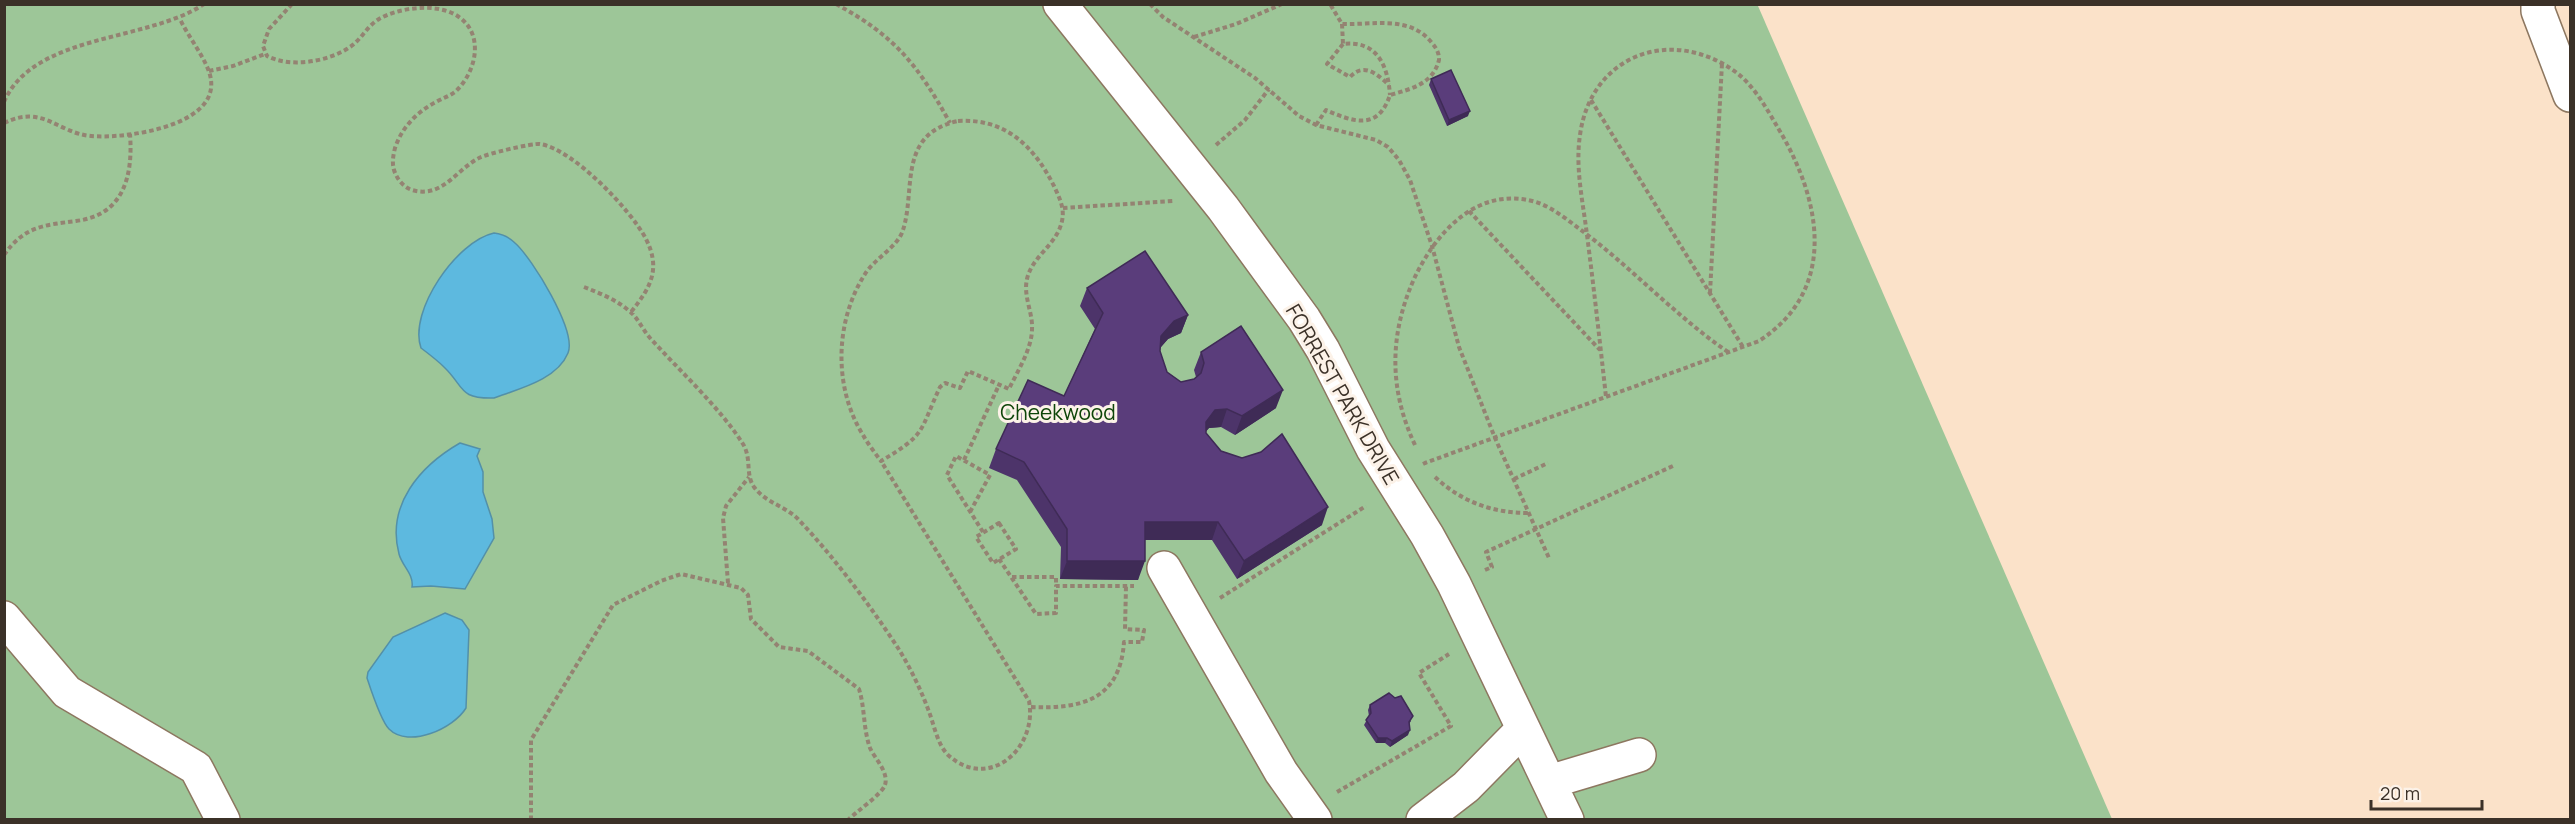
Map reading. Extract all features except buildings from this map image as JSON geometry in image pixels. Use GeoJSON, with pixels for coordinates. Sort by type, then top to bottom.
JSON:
{"type":"FeatureCollection","features":[{"type":"Feature","properties":{"kind":"street","name":"FORREST PARK DRIVE"},"geometry":{"type":"LineString","coordinates":[[1060,4],[1190,165],[1304,319],[1392,480],[1427,535],[1454,584],[1522,730],[1567,819]]}},
{"type":"Feature","properties":{"kind":"street"},"geometry":{"type":"LineString","coordinates":[[2538,4],[2538,11],[2571,95]]}},
{"type":"Feature","properties":{"kind":"street"},"geometry":{"type":"LineString","coordinates":[[1169,577],[1281,772],[1324,807]]}},
{"type":"Feature","properties":{"kind":"street"},"geometry":{"type":"LineString","coordinates":[[4,618],[67,692],[196,768],[223,819]]}},
{"type":"Feature","properties":{"kind":"street"},"geometry":{"type":"LineString","coordinates":[[1423,819],[1446,805],[1522,730]]}},
{"type":"Feature","properties":{"kind":"street"},"geometry":{"type":"LineString","coordinates":[[1550,782],[1639,755]]}},
{"type":"Feature","properties":{"kind":"path"},"geometry":{"type":"LineString","coordinates":[[4,102],[23,77],[55,56],[78,46],[180,19],[204,4]]}},
{"type":"Feature","properties":{"kind":"path"},"geometry":{"type":"LineString","coordinates":[[265,54],[263,46],[269,29],[292,4]]}},
{"type":"Feature","properties":{"kind":"path"},"geometry":{"type":"LineString","coordinates":[[836,4],[873,27],[905,54],[927,82],[950,123]]}},
{"type":"Feature","properties":{"kind":"path"},"geometry":{"type":"LineString","coordinates":[[1150,4],[1163,17],[1269,89],[1299,116],[1316,125],[1376,140],[1388,147],[1410,180],[1432,246],[1459,347],[1495,438],[1549,558]]}},
{"type":"Feature","properties":{"kind":"path"},"geometry":{"type":"LineString","coordinates":[[1194,37],[1236,24],[1282,4]]}},
{"type":"Feature","properties":{"kind":"path"},"geometry":{"type":"LineString","coordinates":[[1330,4],[1342,24],[1343,44],[1327,64],[1350,77],[1359,70],[1370,71],[1389,86]]}},
{"type":"Feature","properties":{"kind":"path"},"geometry":{"type":"LineString","coordinates":[[209,71],[233,66],[265,54],[281,61],[320,59],[351,46],[381,18],[407,10],[423,8],[453,14],[472,33],[476,55],[467,76],[454,92],[424,110],[403,131],[393,158],[393,167],[400,181],[412,190],[430,190],[449,183],[480,157],[524,145],[537,143],[548,146],[598,180],[622,205],[647,241],[654,264],[654,277],[646,293],[631,312]]}},
{"type":"Feature","properties":{"kind":"path"},"geometry":{"type":"LineString","coordinates":[[4,123],[19,117],[38,117],[87,136],[130,134],[173,125],[191,116],[203,107],[210,94],[209,71],[180,19]]}},
{"type":"Feature","properties":{"kind":"path"},"geometry":{"type":"LineString","coordinates":[[1342,24],[1407,24],[1418,29],[1434,46],[1439,60],[1431,78],[1409,90],[1390,95]]}},
{"type":"Feature","properties":{"kind":"path"},"geometry":{"type":"LineString","coordinates":[[1316,125],[1326,110],[1350,121],[1371,119],[1380,114],[1390,95],[1385,66],[1376,54],[1358,45],[1343,44]]}},
{"type":"Feature","properties":{"kind":"path"},"geometry":{"type":"LineString","coordinates":[[1392,480],[1495,438],[1743,347],[1768,335],[1794,310],[1812,274],[1815,248],[1807,194],[1786,142],[1754,92],[1740,75],[1722,63],[1684,50],[1645,52],[1628,58],[1602,81],[1591,99],[1580,135],[1579,155],[1606,397]]}},
{"type":"Feature","properties":{"kind":"path"},"geometry":{"type":"LineString","coordinates":[[1710,293],[1722,63]]}},
{"type":"Feature","properties":{"kind":"path"},"geometry":{"type":"LineString","coordinates":[[1190,165],[1230,134],[1269,89]]}},
{"type":"Feature","properties":{"kind":"path"},"geometry":{"type":"LineString","coordinates":[[1591,99],[1743,347]]}},
{"type":"Feature","properties":{"kind":"path"},"geometry":{"type":"LineString","coordinates":[[749,477],[769,502],[798,519],[880,623],[908,665],[946,753],[970,768],[982,771],[1001,765],[1010,759],[1022,742],[1029,725],[1031,707],[1021,686],[862,434],[848,399],[842,371],[844,322],[864,275],[872,263],[901,235],[909,176],[918,150],[931,135],[950,123],[969,121],[993,124],[1020,138],[1040,159],[1063,208],[1058,233],[1035,262],[1026,281],[1031,338],[1009,389],[968,371],[960,388],[945,383],[940,387],[926,425],[918,436],[909,445],[881,461]]}},
{"type":"Feature","properties":{"kind":"path"},"geometry":{"type":"LineString","coordinates":[[4,255],[26,233],[36,228],[46,224],[83,219],[111,205],[129,176],[130,134]]}},
{"type":"Feature","properties":{"kind":"path"},"geometry":{"type":"LineString","coordinates":[[1426,465],[1400,407],[1394,352],[1399,317],[1432,246],[1452,224],[1469,211],[1488,202],[1515,197],[1538,203],[1562,216],[1616,257],[1693,328],[1728,352]]}},
{"type":"Feature","properties":{"kind":"path"},"geometry":{"type":"LineString","coordinates":[[1063,208],[1185,200]]}},
{"type":"Feature","properties":{"kind":"path"},"geometry":{"type":"LineString","coordinates":[[1469,211],[1601,351]]}},
{"type":"Feature","properties":{"kind":"path"},"geometry":{"type":"LineString","coordinates":[[584,287],[613,300],[631,312],[647,334],[737,434],[750,458],[749,477],[726,506],[723,518],[729,583]]}},
{"type":"Feature","properties":{"kind":"path"},"geometry":{"type":"LineString","coordinates":[[964,460],[999,385]]}},
{"type":"Feature","properties":{"kind":"path"},"geometry":{"type":"LineString","coordinates":[[970,512],[990,475],[956,456],[947,475],[970,512],[983,532]]}},
{"type":"Feature","properties":{"kind":"path"},"geometry":{"type":"LineString","coordinates":[[1514,479],[1548,463]]}},
{"type":"Feature","properties":{"kind":"path"},"geometry":{"type":"LineString","coordinates":[[1454,584],[1492,567],[1486,552],[1675,465]]}},
{"type":"Feature","properties":{"kind":"path"},"geometry":{"type":"LineString","coordinates":[[1431,472],[1447,488],[1474,504],[1498,511],[1529,513]]}},
{"type":"Feature","properties":{"kind":"path"},"geometry":{"type":"LineString","coordinates":[[1191,616],[1366,506]]}},
{"type":"Feature","properties":{"kind":"path"},"geometry":{"type":"LineString","coordinates":[[999,523],[1016,549],[993,563],[976,537],[983,532],[999,523]]}},
{"type":"Feature","properties":{"kind":"path"},"geometry":{"type":"LineString","coordinates":[[999,559],[1011,577],[1036,614],[1056,614],[1056,577],[1011,577]]}},
{"type":"Feature","properties":{"kind":"path"},"geometry":{"type":"LineString","coordinates":[[531,819],[531,740],[612,605],[661,581],[681,574],[693,579],[729,583],[745,591],[749,601],[751,619],[779,647],[808,651],[859,689],[868,741],[883,770],[886,784],[882,792],[869,799],[848,819]]}},
{"type":"Feature","properties":{"kind":"path"},"geometry":{"type":"LineString","coordinates":[[1056,586],[1126,586],[1169,577]]}},
{"type":"Feature","properties":{"kind":"path"},"geometry":{"type":"LineString","coordinates":[[1031,707],[1072,707],[1097,698],[1108,686],[1124,655],[1124,642],[1142,642],[1144,630],[1125,628],[1126,586]]}},
{"type":"Feature","properties":{"kind":"path"},"geometry":{"type":"LineString","coordinates":[[1324,807],[1451,726],[1419,673],[1455,650]]}},
{"type":"Feature","properties":{"kind":"green space","name":"Cheekwood"},"geometry":{"type":"Polygon","coordinates":[[[5,4],[1758,6],[2112,819],[5,820],[5,4]]]}},
{"type":"Feature","properties":{"kind":"water"},"geometry":{"type":"Polygon","coordinates":[[[494,233],[513,241],[532,263],[560,312],[569,343],[568,353],[563,362],[546,377],[494,398],[482,398],[463,390],[436,359],[421,348],[419,333],[429,297],[451,263],[465,249],[494,233]]]}},
{"type":"Feature","properties":{"kind":"water"},"geometry":{"type":"Polygon","coordinates":[[[460,443],[480,449],[477,456],[483,472],[483,492],[492,519],[494,538],[465,589],[412,587],[410,574],[399,554],[396,536],[397,519],[402,503],[420,475],[445,452],[460,443]]]}},
{"type":"Feature","properties":{"kind":"water"},"geometry":{"type":"Polygon","coordinates":[[[445,613],[462,620],[469,630],[466,708],[452,723],[430,734],[408,737],[398,735],[389,729],[376,705],[367,678],[368,672],[393,637],[445,613]]]}}]}
